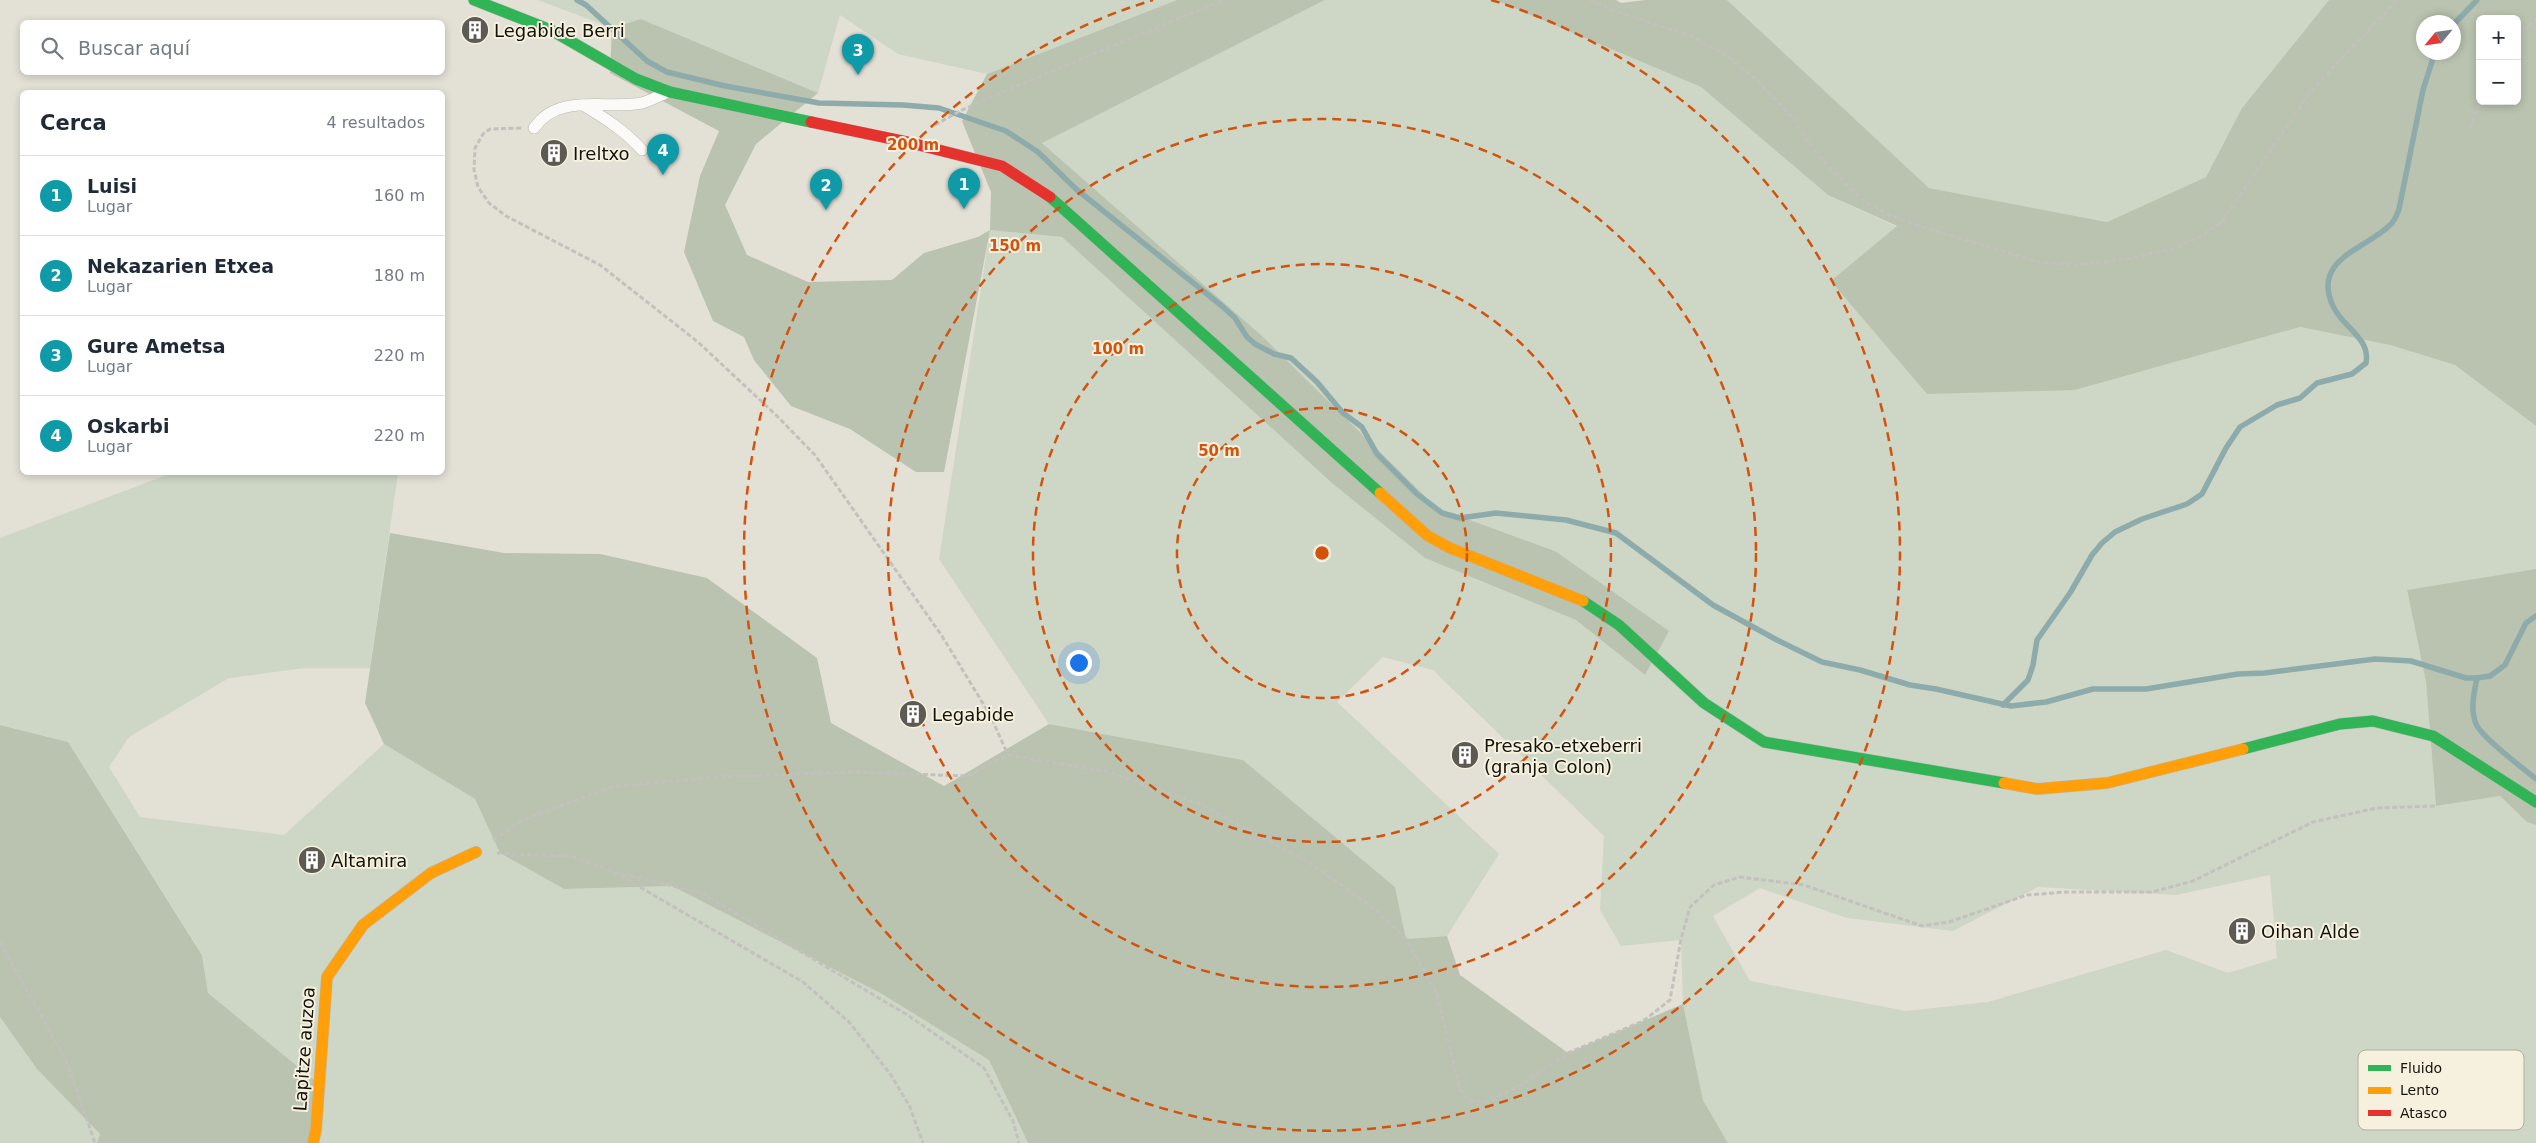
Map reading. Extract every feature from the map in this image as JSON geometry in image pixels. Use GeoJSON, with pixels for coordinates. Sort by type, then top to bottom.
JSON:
{"type":"FeatureCollection","features":[{"type":"Feature","properties":{"kind":"street"},"geometry":{"type":"LineString","coordinates":[[474,0],[551,30],[636,79],[670,92],[907,142],[1002,166],[1050,197],[1428,536],[1450,548],[1586,602],[1619,625],[1704,703],[1764,742],[2037,789],[2107,783],[2340,724],[2373,721],[2433,736],[2536,802]]}},
{"type":"Feature","properties":{"kind":"street","name":"Lapitze auzoa"},"geometry":{"type":"LineString","coordinates":[[313,1143],[316,1130],[327,977],[363,925],[432,873],[476,852]]}},
{"type":"Feature","properties":{"kind":"lane"},"geometry":{"type":"LineString","coordinates":[[534,128],[540,120],[554,110],[583,105],[642,103],[670,92]]}},
{"type":"Feature","properties":{"kind":"lane"},"geometry":{"type":"LineString","coordinates":[[583,105],[609,120],[632,138],[642,150]]}},
{"type":"Feature","properties":{"kind":"path"},"geometry":{"type":"LineString","coordinates":[[945,120],[962,110],[1110,46],[1223,0]]}},
{"type":"Feature","properties":{"kind":"path"},"geometry":{"type":"LineString","coordinates":[[1590,0],[1615,11],[1691,36],[1728,56],[1758,81],[1793,118],[1819,157],[1862,200],[1891,216],[2039,262],[2076,265],[2128,259],[2176,248],[2201,236],[2222,222],[2310,92],[2396,0]]}},
{"type":"Feature","properties":{"kind":"path"},"geometry":{"type":"LineString","coordinates":[[2521,32],[2536,19]]}},
{"type":"Feature","properties":{"kind":"path"},"geometry":{"type":"LineString","coordinates":[[2470,129],[2479,105]]}},
{"type":"Feature","properties":{"kind":"path"},"geometry":{"type":"LineString","coordinates":[[534,128],[490,129],[483,134],[475,148],[474,170],[478,187],[489,203],[506,216],[600,265],[698,342],[776,415],[808,449],[942,636],[990,715],[1008,755]]}},
{"type":"Feature","properties":{"kind":"path"},"geometry":{"type":"LineString","coordinates":[[476,852],[523,820],[612,787],[713,777],[842,772],[968,776],[1008,755],[1105,771],[1198,803],[1310,863],[1374,908],[1406,939],[1437,994],[1460,1090],[1469,1101],[1488,1101],[1521,1085],[1568,1053],[1642,1021],[1670,1000],[1681,940],[1690,907],[1714,885],[1740,877],[1804,885],[1922,926],[1950,922],[2027,895],[2066,892],[2152,892],[2194,881],[2313,822],[2377,808],[2436,806]]}},
{"type":"Feature","properties":{"kind":"path"},"geometry":{"type":"LineString","coordinates":[[476,852],[573,857],[612,871],[702,893],[909,1016],[984,1068],[1013,1121],[1019,1143]]}},
{"type":"Feature","properties":{"kind":"path"},"geometry":{"type":"LineString","coordinates":[[612,871],[803,982],[849,1022],[891,1075],[910,1107],[923,1143]]}},
{"type":"Feature","properties":{"kind":"path"},"geometry":{"type":"LineString","coordinates":[[0,942],[66,1060],[95,1143]]}},
{"type":"Feature","properties":{"kind":"green space"},"geometry":{"type":"Polygon","coordinates":[[[538,0],[1177,0],[987,74],[898,54],[840,15],[818,93],[641,19],[612,28],[538,0]]]}},
{"type":"Feature","properties":{"kind":"green space"},"geometry":{"type":"Polygon","coordinates":[[[1177,0],[1325,0],[1042,143],[1261,335],[1437,508],[1555,551],[1669,631],[1645,675],[1576,620],[1425,558],[1333,484],[1062,237],[990,230],[991,192],[962,121],[987,74],[1177,0]]]}},
{"type":"Feature","properties":{"kind":"green space"},"geometry":{"type":"Polygon","coordinates":[[[1325,0],[1495,0],[1701,87],[1828,195],[1897,227],[2075,390],[2300,327],[2390,345],[2455,365],[2536,426],[2536,569],[2407,591],[2426,682],[2436,806],[2500,796],[2527,822],[2536,825],[2536,1143],[1728,1143],[1703,1100],[1683,1004],[1681,940],[1621,946],[1600,910],[1604,836],[1433,670],[1383,657],[1337,702],[1499,854],[1447,936],[1406,939],[1395,887],[1243,760],[1049,724],[939,559],[990,230],[1062,237],[1333,484],[1425,558],[1576,620],[1645,675],[1555,551],[1437,508],[1261,335],[1041,142],[1325,0]],[[2270,875],[2176,895],[2038,887],[1953,931],[1847,918],[1760,888],[1713,916],[1750,981],[1906,1011],[1988,1002],[2166,950],[2228,973],[2277,958],[2270,875]]]}},
{"type":"Feature","properties":{"kind":"green space"},"geometry":{"type":"Polygon","coordinates":[[[1495,0],[1616,0],[1621,3],[1645,0],[1727,0],[1929,188],[2107,222],[2206,177],[2242,108],[2329,0],[2536,0],[2536,426],[2455,365],[2390,345],[2300,327],[2075,390],[1927,394],[1831,281],[1897,226],[1828,195],[1701,87],[1495,0]]]}},
{"type":"Feature","properties":{"kind":"green space"},"geometry":{"type":"Polygon","coordinates":[[[1727,0],[2329,0],[2242,108],[2206,177],[2107,222],[1929,188],[1727,0]]]}},
{"type":"Feature","properties":{"kind":"green space"},"geometry":{"type":"Polygon","coordinates":[[[641,19],[818,93],[756,144],[725,205],[747,255],[808,282],[892,280],[924,253],[978,237],[990,230],[944,472],[916,472],[850,429],[791,406],[754,360],[744,337],[713,321],[684,252],[700,176],[719,131],[610,73],[612,28],[641,19]]]}},
{"type":"Feature","properties":{"kind":"green space"},"geometry":{"type":"Polygon","coordinates":[[[167,475],[398,475],[370,668],[305,668],[229,678],[129,737],[109,767],[140,817],[284,835],[384,744],[475,799],[500,853],[564,889],[672,886],[882,994],[989,1060],[1028,1143],[315,1143],[319,1084],[208,993],[202,954],[68,742],[0,725],[0,538],[167,475]]]}},
{"type":"Feature","properties":{"kind":"green space"},"geometry":{"type":"Polygon","coordinates":[[[390,533],[504,553],[600,554],[707,578],[817,658],[831,723],[944,786],[1049,724],[1243,760],[1395,887],[1406,939],[1447,936],[1460,975],[1568,1053],[1683,1004],[1703,1100],[1728,1143],[1028,1143],[989,1060],[882,994],[672,886],[564,889],[500,853],[475,799],[384,744],[365,703],[390,533]]]}},
{"type":"Feature","properties":{"kind":"green space"},"geometry":{"type":"Polygon","coordinates":[[[2536,569],[2536,825],[2527,822],[2500,796],[2436,806],[2426,682],[2407,590],[2536,569]]]}},
{"type":"Feature","properties":{"kind":"green space"},"geometry":{"type":"Polygon","coordinates":[[[0,725],[68,742],[202,955],[208,993],[319,1084],[315,1143],[97,1143],[100,1134],[37,1069],[0,1017],[0,725]]]}},
{"type":"Feature","properties":{"kind":"green space"},"geometry":{"type":"Polygon","coordinates":[[[0,1017],[37,1069],[100,1134],[97,1143],[0,1143],[0,1017]]]}},
{"type":"Feature","properties":{"kind":"waterway"},"geometry":{"type":"LineString","coordinates":[[577,0],[586,5],[647,61],[667,72],[725,86],[819,103],[939,108],[1006,131],[1038,152],[1076,189],[1222,306],[1235,318],[1247,337],[1255,344],[1274,354],[1291,358],[1317,382],[1343,413],[1362,427],[1377,454],[1417,494],[1442,513],[1460,518],[1496,513],[1566,520],[1616,533],[1713,605],[1822,662],[1860,670],[1910,685],[2011,706],[2046,702],[2093,689],[2146,689],[2238,674],[2265,673],[2375,659],[2411,661],[2466,678],[2477,678],[2490,676],[2505,665],[2526,623],[2536,616]]}},
{"type":"Feature","properties":{"kind":"waterway"},"geometry":{"type":"LineString","coordinates":[[2461,17],[2477,0]]}},
{"type":"Feature","properties":{"kind":"waterway"},"geometry":{"type":"LineString","coordinates":[[2003,705],[2028,680],[2033,665],[2037,640],[2070,593],[2092,555],[2102,543],[2115,532],[2142,519],[2187,504],[2202,494],[2226,448],[2240,427],[2277,405],[2300,398],[2317,383],[2352,374],[2366,363],[2364,346],[2333,306],[2328,290],[2329,277],[2335,266],[2344,257],[2380,233],[2396,217],[2423,90],[2432,60]]}},
{"type":"Feature","properties":{"kind":"waterway"},"geometry":{"type":"LineString","coordinates":[[2477,678],[2473,707],[2476,724],[2494,745],[2536,779]]}},
{"type":"Feature","properties":{"kind":"traffic: fast"},"geometry":{"type":"LineString","coordinates":[[474,0],[551,30],[636,79],[670,92],[811,122]]}},
{"type":"Feature","properties":{"kind":"traffic: fast"},"geometry":{"type":"LineString","coordinates":[[1050,197],[1380,493]]}},
{"type":"Feature","properties":{"kind":"traffic: fast"},"geometry":{"type":"LineString","coordinates":[[1583,601],[1619,625],[1704,703],[1764,742],[2004,783]]}},
{"type":"Feature","properties":{"kind":"traffic: fast"},"geometry":{"type":"LineString","coordinates":[[2243,749],[2340,724],[2373,721],[2433,736],[2536,802]]}},
{"type":"Feature","properties":{"kind":"traffic: slow"},"geometry":{"type":"LineString","coordinates":[[1380,493],[1428,536],[1450,548],[1583,601]]}},
{"type":"Feature","properties":{"kind":"traffic: slow"},"geometry":{"type":"LineString","coordinates":[[2004,783],[2037,789],[2107,783],[2243,749]]}},
{"type":"Feature","properties":{"kind":"traffic: slow"},"geometry":{"type":"LineString","coordinates":[[313,1143],[316,1130],[327,977],[363,925],[431,873],[476,852]]}},
{"type":"Feature","properties":{"kind":"traffic: jam"},"geometry":{"type":"LineString","coordinates":[[811,122],[907,142],[1002,166],[1050,197]]}},
{"type":"Feature","properties":{"kind":"place","name":"Legabide Berri"},"geometry":{"type":"Point","coordinates":[475,30]}},
{"type":"Feature","properties":{"kind":"place","name":"Gure Ametsa"},"geometry":{"type":"Point","coordinates":[858,75]}},
{"type":"Feature","properties":{"kind":"place","name":"Ireltxo"},"geometry":{"type":"Point","coordinates":[554,153]}},
{"type":"Feature","properties":{"kind":"place","name":"Oskarbi"},"geometry":{"type":"Point","coordinates":[663,175]}},
{"type":"Feature","properties":{"kind":"place","name":"Luisi"},"geometry":{"type":"Point","coordinates":[964,209]}},
{"type":"Feature","properties":{"kind":"place","name":"Nekazarien Etxea"},"geometry":{"type":"Point","coordinates":[826,210]}},
{"type":"Feature","properties":{"kind":"place","name":"Legabide"},"geometry":{"type":"Point","coordinates":[913,714]}},
{"type":"Feature","properties":{"kind":"place","name":"Presako-etxeberri (granja Colon)"},"geometry":{"type":"Point","coordinates":[1465,755]}},
{"type":"Feature","properties":{"kind":"place","name":"Altamira"},"geometry":{"type":"Point","coordinates":[312,860]}},
{"type":"Feature","properties":{"kind":"place","name":"Oihan Alde"},"geometry":{"type":"Point","coordinates":[2242,931]}}]}
